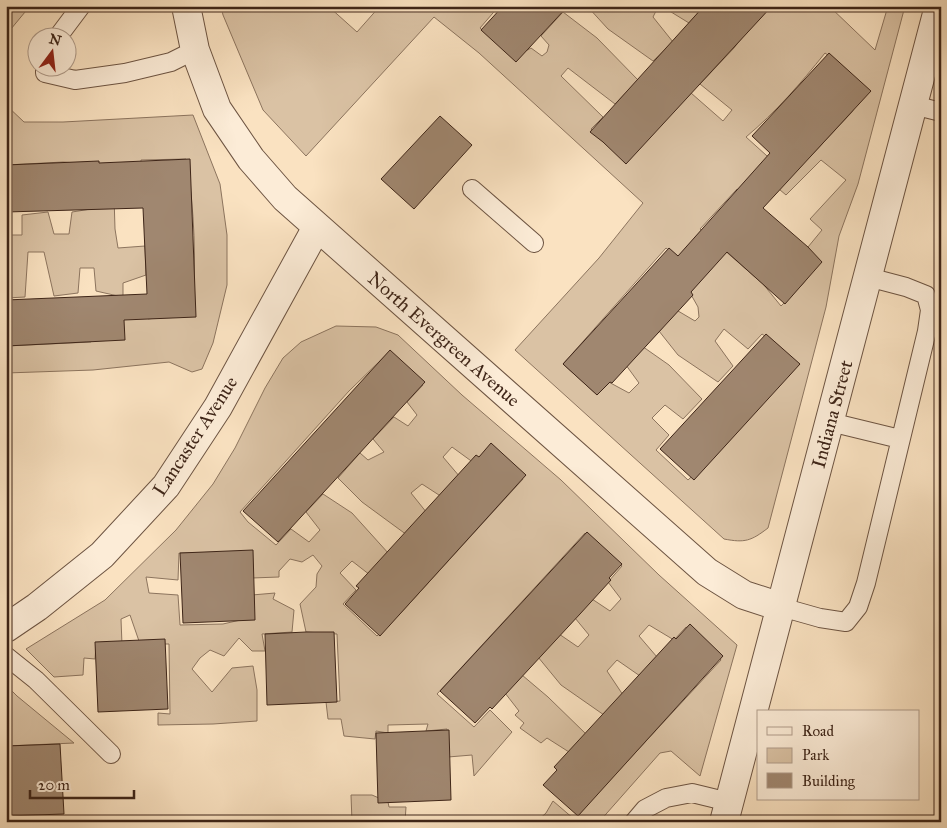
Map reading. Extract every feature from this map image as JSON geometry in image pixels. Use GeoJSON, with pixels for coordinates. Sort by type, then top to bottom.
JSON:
{"type":"FeatureCollection","features":[{"type":"Feature","properties":{"kind":"street","name":"North Evergreen Avenue"},"geometry":{"type":"LineString","coordinates":[[186,6],[195,50],[217,109],[251,160],[284,198],[707,572],[744,595],[781,607]]}},
{"type":"Feature","properties":{"kind":"street","name":"Indiana Street"},"geometry":{"type":"LineString","coordinates":[[727,812],[939,6]]}},
{"type":"Feature","properties":{"kind":"street","name":"Lancaster Avenue"},"geometry":{"type":"LineString","coordinates":[[6,628],[37,607],[102,555],[166,486],[218,407],[316,227]]}},
{"type":"Feature","properties":{"kind":"lane"},"geometry":{"type":"LineString","coordinates":[[64,28],[81,6]]}},
{"type":"Feature","properties":{"kind":"lane"},"geometry":{"type":"LineString","coordinates":[[66,78],[75,80],[125,73],[171,62],[195,50]]}},
{"type":"Feature","properties":{"kind":"lane"},"geometry":{"type":"LineString","coordinates":[[913,106],[941,112]]}},
{"type":"Feature","properties":{"kind":"lane"},"geometry":{"type":"LineString","coordinates":[[472,189],[534,243]]}},
{"type":"Feature","properties":{"kind":"lane"},"geometry":{"type":"LineString","coordinates":[[781,607],[820,618],[846,622],[858,607],[866,582],[927,331],[930,310],[926,295],[906,287],[868,277]]}},
{"type":"Feature","properties":{"kind":"lane"},"geometry":{"type":"LineString","coordinates":[[830,422],[900,439]]}},
{"type":"Feature","properties":{"kind":"lane"},"geometry":{"type":"LineString","coordinates":[[6,656],[36,680],[111,754]]}},
{"type":"Feature","properties":{"kind":"lane"},"geometry":{"type":"LineString","coordinates":[[634,822],[645,809],[666,798],[692,793],[727,812]]}},
{"type":"Feature","properties":{"kind":"green space"},"geometry":{"type":"Polygon","coordinates":[[[11,6],[30,6],[6,35],[6,12],[11,6]]]}},
{"type":"Feature","properties":{"kind":"green space"},"geometry":{"type":"Polygon","coordinates":[[[221,6],[328,6],[357,32],[380,6],[499,6],[480,28],[513,58],[531,48],[542,56],[547,52],[549,45],[541,36],[563,12],[597,38],[638,80],[615,104],[568,68],[561,76],[603,117],[591,129],[603,142],[627,160],[691,93],[723,121],[732,110],[700,84],[734,48],[767,6],[829,6],[875,50],[888,6],[905,6],[858,184],[839,236],[826,307],[768,528],[757,536],[743,541],[724,539],[515,350],[599,258],[643,203],[479,53],[434,17],[306,156],[263,110],[223,15],[221,6]],[[825,53],[788,97],[746,137],[787,174],[809,158],[852,112],[865,90],[845,68],[825,53]],[[821,160],[786,195],[773,184],[757,202],[737,189],[700,229],[763,284],[781,306],[802,285],[818,264],[808,247],[822,230],[810,219],[846,180],[821,160]],[[666,248],[563,364],[594,392],[605,380],[629,393],[639,383],[623,361],[639,344],[669,365],[702,399],[683,419],[665,405],[652,418],[669,435],[656,450],[688,480],[726,444],[779,346],[762,334],[748,349],[724,329],[715,341],[733,366],[718,382],[678,355],[655,326],[673,308],[695,321],[699,317],[698,307],[689,291],[685,263],[666,248]]]}},
{"type":"Feature","properties":{"kind":"green space"},"geometry":{"type":"Polygon","coordinates":[[[587,6],[704,6],[689,23],[663,7],[656,11],[653,17],[673,42],[653,61],[608,29],[587,6]]]}},
{"type":"Feature","properties":{"kind":"green space"},"geometry":{"type":"Polygon","coordinates":[[[6,105],[24,122],[63,122],[193,115],[220,184],[227,235],[227,285],[213,343],[202,369],[192,372],[169,362],[93,370],[6,373],[6,346],[91,342],[118,296],[96,291],[94,268],[80,268],[78,293],[54,296],[44,252],[28,252],[25,297],[6,298],[6,235],[22,235],[22,215],[48,212],[54,234],[69,234],[72,212],[91,209],[90,164],[63,162],[6,165],[6,105]],[[186,159],[141,160],[141,178],[114,196],[115,229],[118,248],[145,246],[146,275],[123,283],[123,296],[148,319],[193,313],[194,236],[186,159]]]}},
{"type":"Feature","properties":{"kind":"green space"},"geometry":{"type":"Polygon","coordinates":[[[336,326],[376,327],[398,335],[462,395],[561,480],[659,575],[737,645],[700,776],[671,751],[660,753],[599,822],[536,822],[546,813],[553,801],[574,819],[721,660],[703,637],[686,627],[674,640],[649,625],[639,636],[657,657],[640,676],[617,660],[607,671],[623,695],[604,715],[561,685],[538,657],[559,634],[578,647],[589,635],[575,618],[592,599],[610,611],[621,599],[608,582],[622,566],[585,533],[437,694],[474,727],[490,710],[512,732],[474,776],[472,755],[448,757],[447,729],[426,731],[428,724],[388,725],[388,733],[376,731],[375,739],[344,736],[341,719],[328,719],[326,702],[340,701],[337,634],[306,632],[300,604],[316,587],[317,574],[322,566],[313,555],[302,562],[290,559],[279,571],[279,577],[252,578],[251,552],[179,553],[178,580],[146,577],[149,593],[178,595],[180,625],[223,624],[249,618],[252,595],[275,593],[273,599],[294,610],[292,632],[262,634],[265,651],[252,651],[239,638],[224,656],[210,650],[200,658],[192,669],[212,692],[232,668],[253,666],[257,690],[257,721],[158,725],[158,713],[170,714],[169,644],[140,644],[130,615],[121,619],[122,645],[96,645],[95,659],[84,658],[83,675],[54,677],[26,649],[105,600],[176,530],[213,484],[235,448],[265,388],[283,358],[301,342],[336,326]],[[388,353],[349,391],[240,512],[248,522],[276,545],[291,529],[309,542],[320,530],[306,512],[323,494],[352,513],[389,554],[370,575],[352,561],[340,573],[356,590],[343,604],[377,636],[399,615],[523,479],[489,447],[474,463],[452,447],[443,457],[460,477],[442,497],[422,484],[411,493],[427,513],[407,535],[362,502],[338,478],[360,453],[368,460],[384,452],[373,439],[394,417],[408,426],[417,415],[407,402],[423,385],[388,353]]]}},
{"type":"Feature","properties":{"kind":"green space"},"geometry":{"type":"Polygon","coordinates":[[[522,675],[586,734],[569,752],[547,738],[541,743],[520,728],[524,723],[515,715],[519,711],[505,693],[522,675]]]}},
{"type":"Feature","properties":{"kind":"green space"},"geometry":{"type":"Polygon","coordinates":[[[6,685],[17,696],[74,743],[6,746],[6,685]]]}},
{"type":"Feature","properties":{"kind":"green space"},"geometry":{"type":"Polygon","coordinates":[[[351,795],[372,795],[388,802],[389,807],[406,807],[405,822],[352,822],[351,795]]]}},
{"type":"Feature","properties":{"kind":"building"},"geometry":{"type":"Polygon","coordinates":[[[503,6],[568,6],[516,62],[481,30],[503,6]]]}},
{"type":"Feature","properties":{"kind":"building"},"geometry":{"type":"Polygon","coordinates":[[[704,6],[772,6],[626,164],[590,132],[704,6]]]}},
{"type":"Feature","properties":{"kind":"building"},"geometry":{"type":"Polygon","coordinates":[[[829,53],[871,91],[763,208],[808,247],[822,262],[785,304],[727,252],[691,292],[693,295],[612,383],[610,382],[597,395],[563,364],[669,248],[678,256],[770,153],[752,136],[829,53]]]}},
{"type":"Feature","properties":{"kind":"building"},"geometry":{"type":"Polygon","coordinates":[[[440,116],[472,145],[414,209],[381,179],[440,116]]]}},
{"type":"Feature","properties":{"kind":"building"},"geometry":{"type":"Polygon","coordinates":[[[190,159],[196,317],[124,320],[125,340],[6,346],[6,300],[147,294],[143,208],[6,212],[6,165],[190,159]]]}},
{"type":"Feature","properties":{"kind":"building"},"geometry":{"type":"Polygon","coordinates":[[[766,334],[800,364],[694,480],[660,449],[766,334]]]}},
{"type":"Feature","properties":{"kind":"building"},"geometry":{"type":"Polygon","coordinates":[[[390,350],[425,382],[278,542],[243,511],[390,350]]]}},
{"type":"Feature","properties":{"kind":"building"},"geometry":{"type":"Polygon","coordinates":[[[491,443],[526,475],[380,636],[345,604],[359,588],[356,586],[476,455],[479,457],[491,443]]]}},
{"type":"Feature","properties":{"kind":"building"},"geometry":{"type":"Polygon","coordinates":[[[587,532],[622,564],[609,578],[611,580],[580,614],[492,709],[490,707],[475,723],[440,691],[587,532]]]}},
{"type":"Feature","properties":{"kind":"building"},"geometry":{"type":"Polygon","coordinates":[[[253,550],[255,620],[183,623],[180,553],[253,550]]]}},
{"type":"Feature","properties":{"kind":"building"},"geometry":{"type":"Polygon","coordinates":[[[690,624],[723,656],[578,816],[543,785],[557,770],[554,767],[674,637],[676,639],[690,624]]]}},
{"type":"Feature","properties":{"kind":"building"},"geometry":{"type":"Polygon","coordinates":[[[334,632],[337,702],[267,705],[265,634],[334,632]]]}},
{"type":"Feature","properties":{"kind":"building"},"geometry":{"type":"Polygon","coordinates":[[[165,639],[168,709],[98,712],[95,642],[165,639]]]}},
{"type":"Feature","properties":{"kind":"building"},"geometry":{"type":"Polygon","coordinates":[[[449,730],[451,800],[378,803],[376,733],[449,730]]]}},
{"type":"Feature","properties":{"kind":"building"},"geometry":{"type":"Polygon","coordinates":[[[60,744],[64,814],[6,816],[6,746],[60,744]]]}}]}
